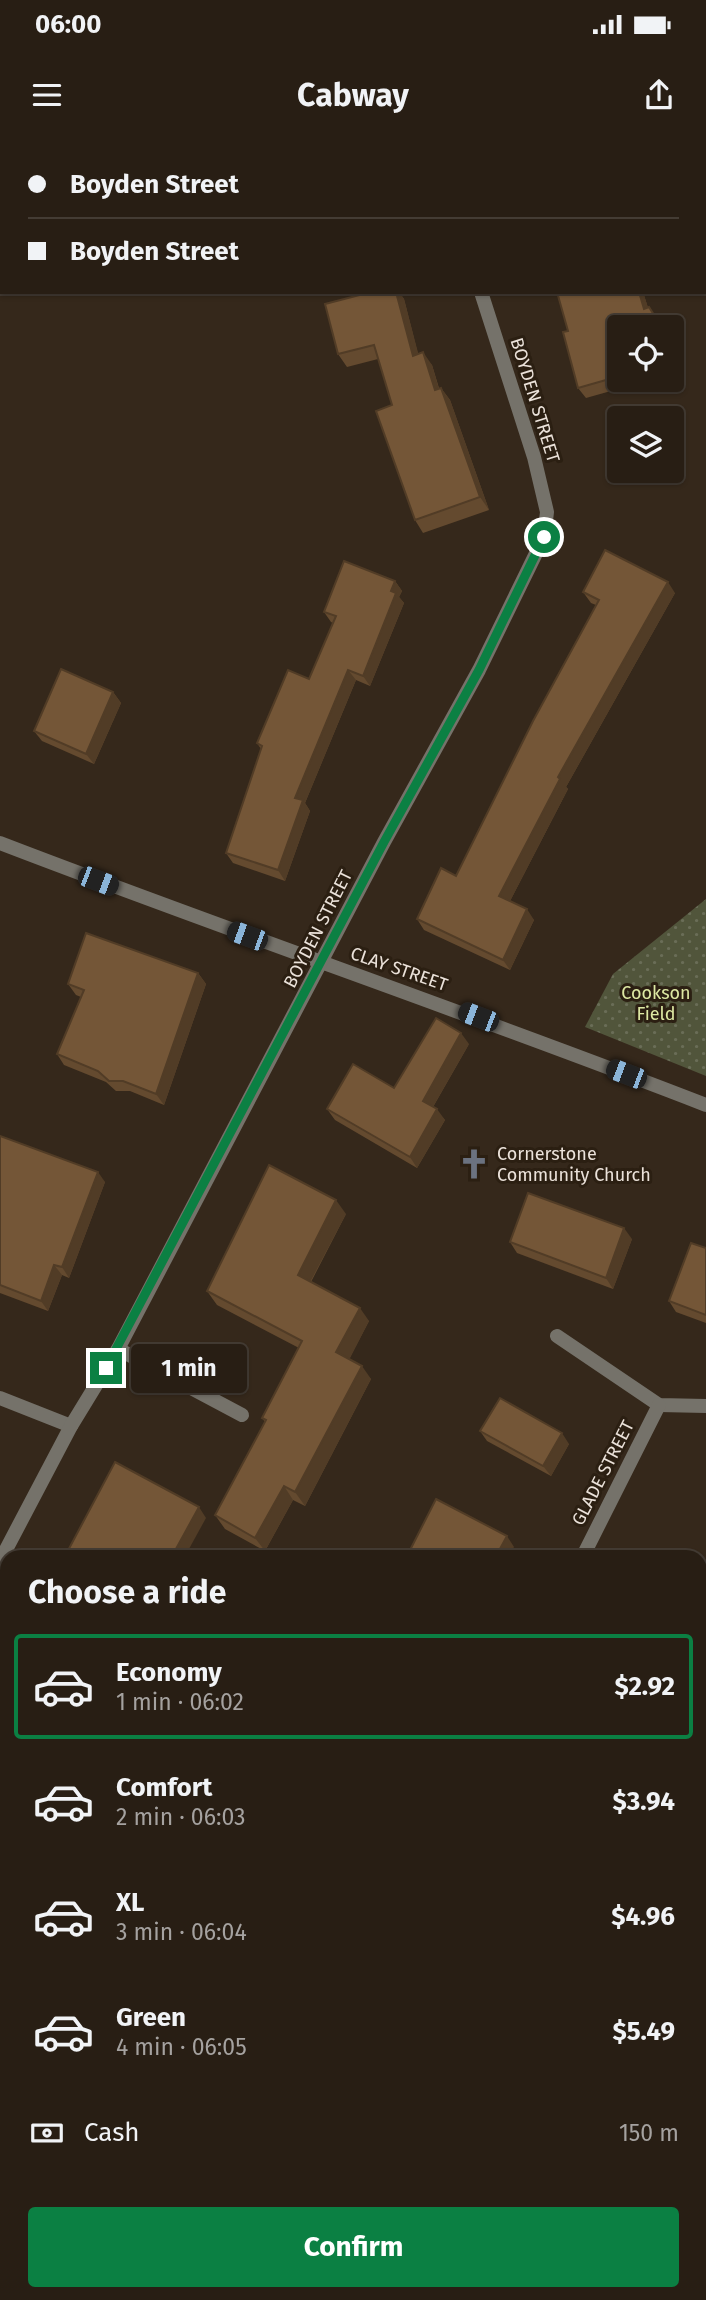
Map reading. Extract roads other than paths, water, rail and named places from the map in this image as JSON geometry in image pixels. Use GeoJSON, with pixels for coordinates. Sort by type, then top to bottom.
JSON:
{"type":"FeatureCollection","features":[{"type":"Feature","properties":{"kind":"street","name":"BOYDEN STREET"},"geometry":{"type":"LineString","coordinates":[[6,1550],[71,1426],[118,1349],[479,670],[544,537],[547,512],[534,457],[482,294]]}},
{"type":"Feature","properties":{"kind":"street","name":"CLAY STREET"},"geometry":{"type":"LineString","coordinates":[[0,843],[706,1104]]}},
{"type":"Feature","properties":{"kind":"street"},"geometry":{"type":"LineString","coordinates":[[557,1336],[659,1405],[706,1406]]}},
{"type":"Feature","properties":{"kind":"street"},"geometry":{"type":"LineString","coordinates":[[118,1349],[242,1415]]}},
{"type":"Feature","properties":{"kind":"street"},"geometry":{"type":"LineString","coordinates":[[0,1398],[71,1426]]}},
{"type":"Feature","properties":{"kind":"street","name":"GLADE STREET"},"geometry":{"type":"LineString","coordinates":[[586,1550],[659,1405]]}},
{"type":"Feature","properties":{"kind":"place","name":"Cornerstone Community Church"},"geometry":{"type":"Point","coordinates":[474,1164]}},
{"type":"Feature","properties":{"kind":"park label","name":"Cookson Field"},"geometry":{"type":"Point","coordinates":[656,1003]}}]}
